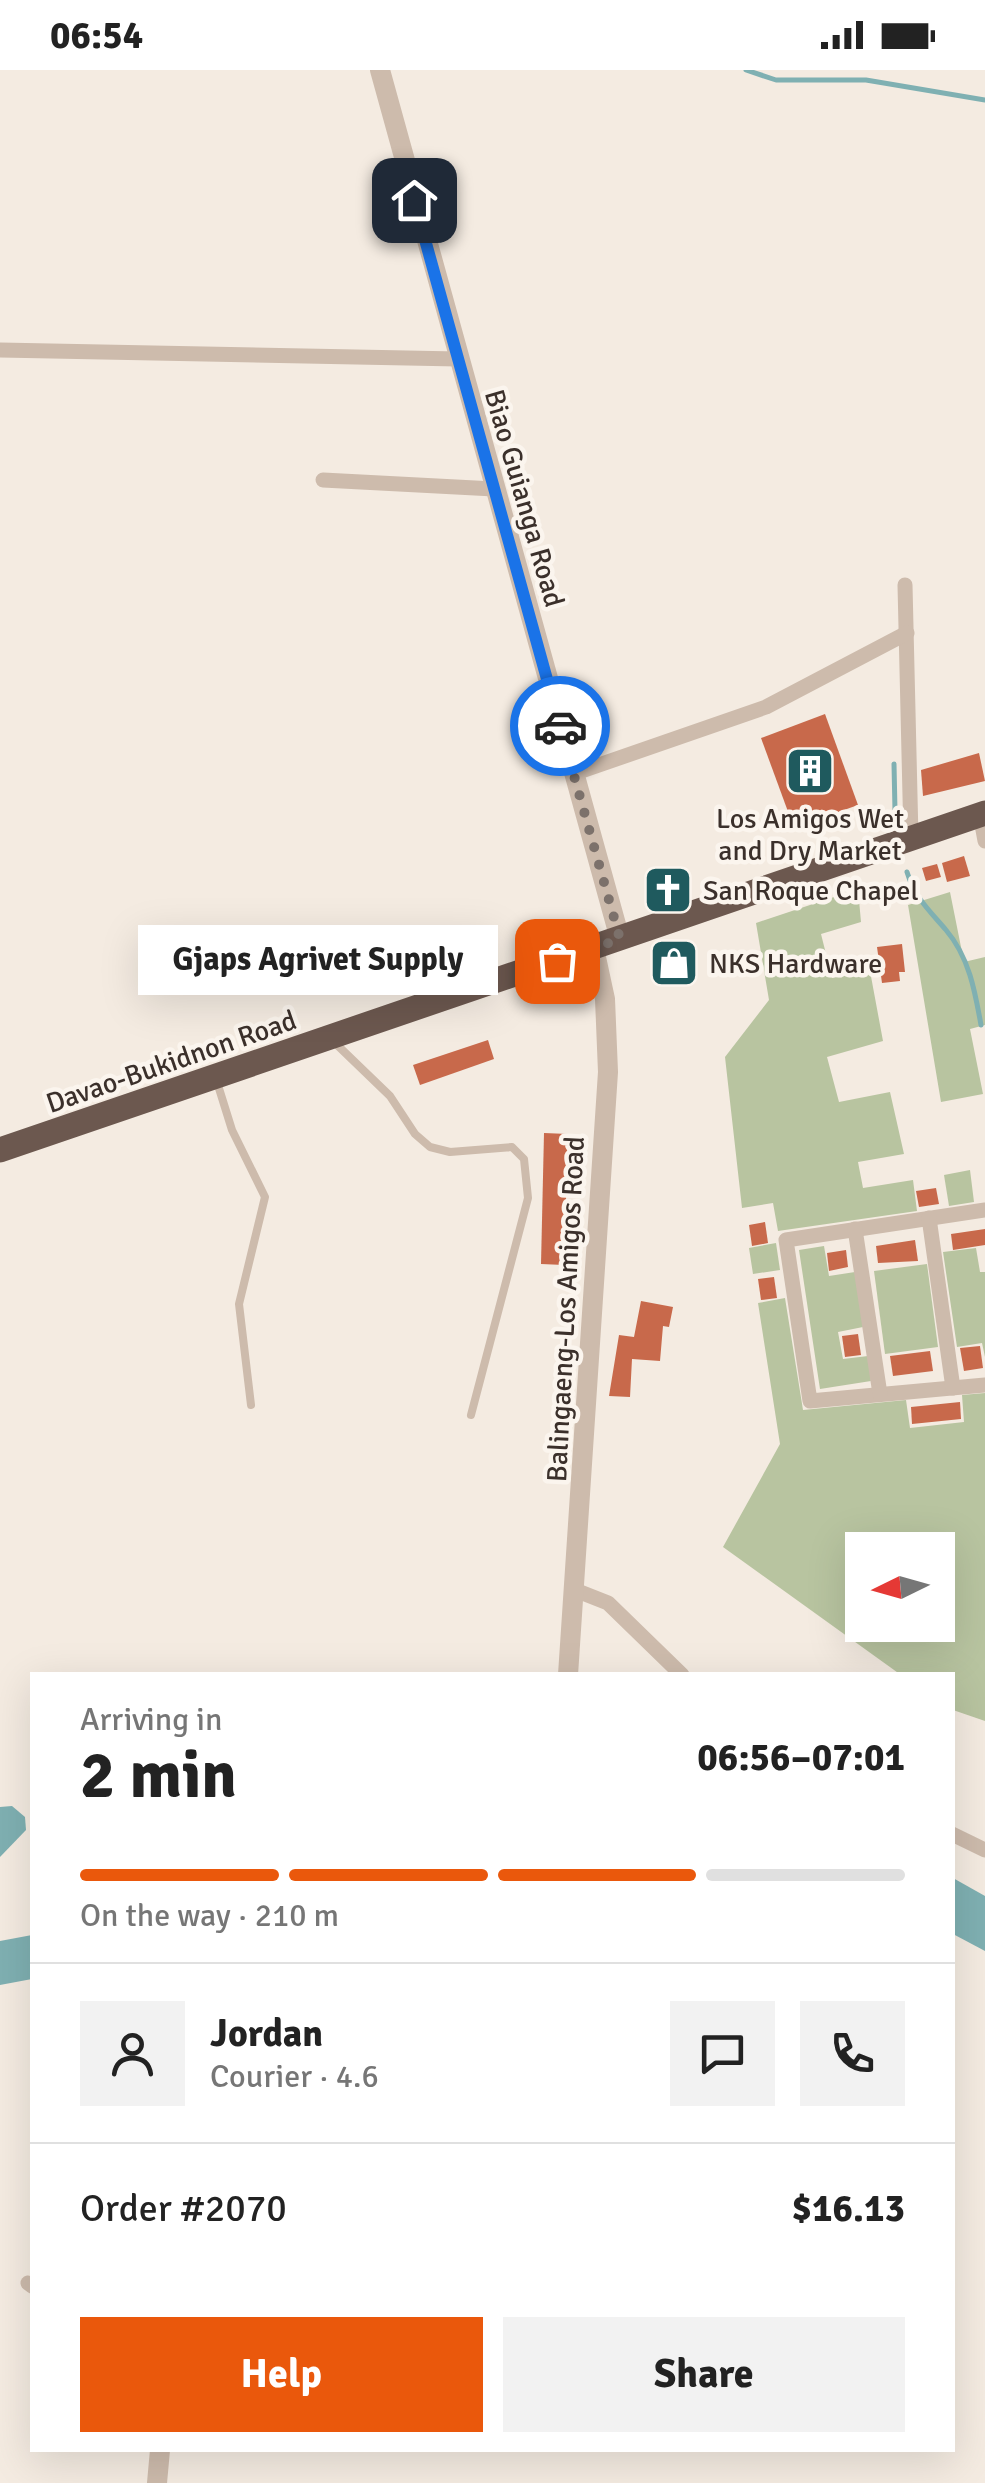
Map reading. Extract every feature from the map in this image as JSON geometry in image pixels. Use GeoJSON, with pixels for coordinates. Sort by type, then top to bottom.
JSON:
{"type":"FeatureCollection","features":[{"type":"Feature","properties":{"kind":"highway","name":"Davao-Bukidnon Road"},"geometry":{"type":"LineString","coordinates":[[0,1150],[983,813]]}},
{"type":"Feature","properties":{"kind":"street","name":"Biao Guianga Road"},"geometry":{"type":"LineString","coordinates":[[380,70],[620,939]]}},
{"type":"Feature","properties":{"kind":"street"},"geometry":{"type":"LineString","coordinates":[[0,350],[458,359]]}},
{"type":"Feature","properties":{"kind":"street"},"geometry":{"type":"LineString","coordinates":[[324,480],[494,489]]}},
{"type":"Feature","properties":{"kind":"street"},"geometry":{"type":"LineString","coordinates":[[905,585],[911,838]]}},
{"type":"Feature","properties":{"kind":"street"},"geometry":{"type":"LineString","coordinates":[[573,774],[766,707],[907,633]]}},
{"type":"Feature","properties":{"kind":"street"},"geometry":{"type":"LineString","coordinates":[[983,813],[985,841]]}},
{"type":"Feature","properties":{"kind":"street","name":"Balingaeng-Los Amigos Road"},"geometry":{"type":"LineString","coordinates":[[568,1672],[608,1042],[594,948]]}},
{"type":"Feature","properties":{"kind":"street"},"geometry":{"type":"LineString","coordinates":[[985,1210],[786,1240],[810,1400],[985,1385]]}},
{"type":"Feature","properties":{"kind":"street"},"geometry":{"type":"LineString","coordinates":[[929,1218],[953,1388]]}},
{"type":"Feature","properties":{"kind":"street"},"geometry":{"type":"LineString","coordinates":[[855,1230],[880,1394]]}},
{"type":"Feature","properties":{"kind":"street"},"geometry":{"type":"LineString","coordinates":[[575,1590],[608,1603],[679,1672]]}},
{"type":"Feature","properties":{"kind":"street"},"geometry":{"type":"LineString","coordinates":[[955,1835],[985,1850]]}},
{"type":"Feature","properties":{"kind":"street"},"geometry":{"type":"LineString","coordinates":[[157,2483],[160,2452]]}},
{"type":"Feature","properties":{"kind":"lane"},"geometry":{"type":"LineString","coordinates":[[330,1038],[390,1096],[415,1134],[430,1146],[450,1152],[512,1147],[524,1159],[528,1198],[471,1415]]}},
{"type":"Feature","properties":{"kind":"lane"},"geometry":{"type":"LineString","coordinates":[[216,1078],[232,1130],[264,1197],[239,1304],[251,1405]]}},
{"type":"Feature","properties":{"kind":"green space"},"geometry":{"type":"Polygon","coordinates":[[[858,889],[861,922],[821,934],[832,978],[870,971],[883,1041],[827,1057],[839,1102],[890,1092],[904,1154],[858,1162],[863,1188],[913,1180],[917,1211],[778,1231],[773,1203],[742,1208],[725,1057],[769,1000],[756,923],[858,889]]]}},
{"type":"Feature","properties":{"kind":"green space"},"geometry":{"type":"Polygon","coordinates":[[[950,892],[964,962],[985,957],[985,1025],[970,1029],[983,1094],[941,1102],[908,905],[950,892]]]}},
{"type":"Feature","properties":{"kind":"green space"},"geometry":{"type":"Polygon","coordinates":[[[970,1170],[974,1202],[949,1206],[944,1175],[970,1170]]]}},
{"type":"Feature","properties":{"kind":"green space"},"geometry":{"type":"Polygon","coordinates":[[[776,1243],[780,1270],[753,1274],[749,1248],[776,1243]]]}},
{"type":"Feature","properties":{"kind":"green space"},"geometry":{"type":"Polygon","coordinates":[[[824,1246],[829,1276],[855,1272],[863,1327],[838,1332],[843,1359],[868,1356],[871,1381],[820,1389],[799,1250],[824,1246]]]}},
{"type":"Feature","properties":{"kind":"green space"},"geometry":{"type":"Polygon","coordinates":[[[976,1248],[980,1272],[985,1272],[985,1357],[982,1343],[957,1347],[943,1252],[976,1248]]]}},
{"type":"Feature","properties":{"kind":"green space"},"geometry":{"type":"Polygon","coordinates":[[[927,1264],[938,1347],[885,1354],[874,1271],[927,1264]]]}},
{"type":"Feature","properties":{"kind":"green space"},"geometry":{"type":"Polygon","coordinates":[[[785,1298],[803,1410],[906,1400],[910,1428],[964,1422],[962,1395],[985,1393],[985,1721],[955,1711],[955,1672],[897,1672],[855,1642],[955,1642],[955,1532],[845,1532],[845,1635],[723,1547],[780,1444],[758,1303],[785,1298]]]}},
{"type":"Feature","properties":{"kind":"water"},"geometry":{"type":"Polygon","coordinates":[[[12,1806],[25,1817],[26,1830],[0,1857],[0,1807],[12,1806]]]}},
{"type":"Feature","properties":{"kind":"water"},"geometry":{"type":"Polygon","coordinates":[[[955,1879],[985,1896],[985,1951],[955,1935],[955,1879]]]}},
{"type":"Feature","properties":{"kind":"water"},"geometry":{"type":"Polygon","coordinates":[[[30,1935],[30,1979],[0,1985],[0,1941],[30,1935]]]}},
{"type":"Feature","properties":{"kind":"building","name":"Los Amigos Wet and Dry Market"},"geometry":{"type":"Polygon","coordinates":[[[825,714],[858,805],[794,828],[761,738],[825,714]]]}},
{"type":"Feature","properties":{"kind":"building"},"geometry":{"type":"Polygon","coordinates":[[[979,753],[985,781],[923,796],[921,770],[979,753]]]}},
{"type":"Feature","properties":{"kind":"building"},"geometry":{"type":"Polygon","coordinates":[[[964,856],[970,876],[947,882],[942,863],[964,856]]]}},
{"type":"Feature","properties":{"kind":"building"},"geometry":{"type":"Polygon","coordinates":[[[937,864],[941,877],[926,881],[922,868],[937,864]]]}},
{"type":"Feature","properties":{"kind":"building"},"geometry":{"type":"Polygon","coordinates":[[[902,944],[905,972],[899,972],[900,981],[882,983],[877,947],[902,944]]]}},
{"type":"Feature","properties":{"kind":"building"},"geometry":{"type":"Polygon","coordinates":[[[488,1040],[494,1059],[420,1085],[413,1065],[488,1040]]]}},
{"type":"Feature","properties":{"kind":"building"},"geometry":{"type":"Polygon","coordinates":[[[544,1133],[568,1134],[564,1265],[541,1264],[544,1133]]]}},
{"type":"Feature","properties":{"kind":"building"},"geometry":{"type":"Polygon","coordinates":[[[936,1188],[939,1204],[919,1207],[916,1191],[936,1188]]]}},
{"type":"Feature","properties":{"kind":"building"},"geometry":{"type":"Polygon","coordinates":[[[765,1222],[768,1243],[752,1246],[749,1225],[765,1222]]]}},
{"type":"Feature","properties":{"kind":"building"},"geometry":{"type":"Polygon","coordinates":[[[985,1229],[985,1245],[953,1250],[951,1234],[985,1229]]]}},
{"type":"Feature","properties":{"kind":"building"},"geometry":{"type":"Polygon","coordinates":[[[915,1240],[918,1261],[878,1263],[876,1246],[915,1240]]]}},
{"type":"Feature","properties":{"kind":"building"},"geometry":{"type":"Polygon","coordinates":[[[846,1250],[848,1267],[829,1271],[827,1253],[846,1250]]]}},
{"type":"Feature","properties":{"kind":"building"},"geometry":{"type":"Polygon","coordinates":[[[774,1277],[777,1298],[761,1300],[758,1279],[774,1277]]]}},
{"type":"Feature","properties":{"kind":"building"},"geometry":{"type":"Polygon","coordinates":[[[641,1301],[673,1307],[669,1327],[663,1326],[660,1361],[632,1359],[630,1397],[609,1396],[619,1335],[634,1337],[641,1301]]]}},
{"type":"Feature","properties":{"kind":"building"},"geometry":{"type":"Polygon","coordinates":[[[858,1334],[861,1355],[845,1357],[842,1336],[858,1334]]]}},
{"type":"Feature","properties":{"kind":"building"},"geometry":{"type":"Polygon","coordinates":[[[980,1346],[983,1368],[964,1371],[960,1348],[980,1346]]]}},
{"type":"Feature","properties":{"kind":"building"},"geometry":{"type":"Polygon","coordinates":[[[930,1351],[933,1371],[893,1376],[890,1356],[930,1351]]]}},
{"type":"Feature","properties":{"kind":"building"},"geometry":{"type":"Polygon","coordinates":[[[960,1402],[961,1419],[912,1424],[911,1407],[960,1402]]]}},
{"type":"Feature","properties":{"kind":"waterway"},"geometry":{"type":"LineString","coordinates":[[746,70],[776,80],[866,80],[985,100]]}},
{"type":"Feature","properties":{"kind":"waterway"},"geometry":{"type":"LineString","coordinates":[[894,764],[895,811]]}},
{"type":"Feature","properties":{"kind":"waterway"},"geometry":{"type":"LineString","coordinates":[[907,872],[918,897],[946,930],[966,963],[981,1025]]}},
{"type":"Feature","properties":{"kind":"way so far"},"geometry":{"type":"LineString","coordinates":[[557,961],[620,939],[560,726]]}},
{"type":"Feature","properties":{"kind":"place","name":"Los Amigos Wet and Dry Market"},"geometry":{"type":"Point","coordinates":[810,771]}},
{"type":"Feature","properties":{"kind":"place","name":"San Roque Chapel"},"geometry":{"type":"Point","coordinates":[668,890]}},
{"type":"Feature","properties":{"kind":"place","name":"Gjaps Agrivet Supply"},"geometry":{"type":"Point","coordinates":[557,961]}},
{"type":"Feature","properties":{"kind":"place","name":"NKS Hardware"},"geometry":{"type":"Point","coordinates":[674,963]}},
{"type":"Feature","properties":{"kind":"route"},"geometry":{"type":"LineString","coordinates":[[414,200],[560,726]]}}]}
